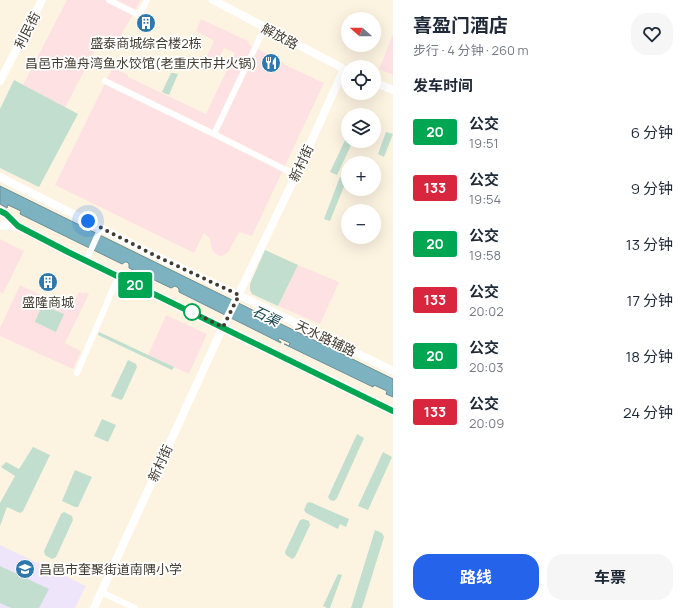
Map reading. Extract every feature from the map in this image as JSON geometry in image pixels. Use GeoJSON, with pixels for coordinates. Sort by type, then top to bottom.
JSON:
{"type":"FeatureCollection","features":[{"type":"Feature","properties":{"kind":"main road"},"geometry":{"type":"LineString","coordinates":[[0,211],[6,214],[18,226]]}},
{"type":"Feature","properties":{"kind":"main road"},"geometry":{"type":"LineString","coordinates":[[0,225],[18,226]]}},
{"type":"Feature","properties":{"kind":"street","name":"利民街"},"geometry":{"type":"LineString","coordinates":[[0,81],[3,67],[42,0]]}},
{"type":"Feature","properties":{"kind":"street"},"geometry":{"type":"LineString","coordinates":[[109,0],[139,15],[147,0]]}},
{"type":"Feature","properties":{"kind":"street","name":"解放路"},"geometry":{"type":"LineString","coordinates":[[213,0],[341,67]]}},
{"type":"Feature","properties":{"kind":"street"},"geometry":{"type":"LineString","coordinates":[[214,134],[265,27]]}},
{"type":"Feature","properties":{"kind":"street","name":"新村街"},"geometry":{"type":"LineString","coordinates":[[94,608],[223,327],[341,80]]}},
{"type":"Feature","properties":{"kind":"street"},"geometry":{"type":"LineString","coordinates":[[105,81],[296,175]]}},
{"type":"Feature","properties":{"kind":"street"},"geometry":{"type":"LineString","coordinates":[[381,85],[393,90]]}},
{"type":"Feature","properties":{"kind":"street","name":"天水路辅路"},"geometry":{"type":"LineString","coordinates":[[0,177],[238,298],[393,371]]}},
{"type":"Feature","properties":{"kind":"street"},"geometry":{"type":"LineString","coordinates":[[18,226],[118,277],[393,411]]}},
{"type":"Feature","properties":{"kind":"street"},"geometry":{"type":"LineString","coordinates":[[86,261],[100,232]]}},
{"type":"Feature","properties":{"kind":"street"},"geometry":{"type":"LineString","coordinates":[[77,374],[118,277]]}},
{"type":"Feature","properties":{"kind":"street"},"geometry":{"type":"LineString","coordinates":[[101,592],[135,608]]}},
{"type":"Feature","properties":{"kind":"shaded area"},"geometry":{"type":"Polygon","coordinates":[[[67,0],[141,0],[117,43],[103,35],[65,108],[23,85],[67,0]]]}},
{"type":"Feature","properties":{"kind":"shaded area"},"geometry":{"type":"Polygon","coordinates":[[[201,19],[248,41],[250,45],[284,63],[285,65],[324,83],[252,236],[239,232],[229,251],[220,256],[213,251],[210,239],[204,233],[194,253],[55,185],[113,67],[128,75],[128,77],[206,114],[235,53],[224,48],[213,70],[202,66],[214,41],[196,31],[201,19]]]}},
{"type":"Feature","properties":{"kind":"shaded area"},"geometry":{"type":"Polygon","coordinates":[[[393,34],[393,75],[381,70],[381,64],[393,34]]]}},
{"type":"Feature","properties":{"kind":"shaded area"},"geometry":{"type":"Polygon","coordinates":[[[0,239],[24,251],[3,294],[0,292],[0,239]]]}},
{"type":"Feature","properties":{"kind":"shaded area"},"geometry":{"type":"Polygon","coordinates":[[[298,265],[339,282],[320,324],[278,306],[298,265]]]}},
{"type":"Feature","properties":{"kind":"shaded area"},"geometry":{"type":"Polygon","coordinates":[[[20,285],[70,309],[79,292],[89,294],[65,343],[81,351],[73,369],[0,336],[0,328],[20,285]]]}},
{"type":"Feature","properties":{"kind":"shaded area"},"geometry":{"type":"Polygon","coordinates":[[[166,315],[207,334],[189,374],[148,355],[166,315]]]}},
{"type":"Feature","properties":{"kind":"shaded area","name":"昌邑市奎聚街道南隅小学"},"geometry":{"type":"Polygon","coordinates":[[[0,545],[86,586],[75,608],[0,608],[0,545]]]}},
{"type":"Feature","properties":{"kind":"green space"},"geometry":{"type":"Polygon","coordinates":[[[171,73],[178,74],[169,95],[162,92],[171,73]]]}},
{"type":"Feature","properties":{"kind":"green space"},"geometry":{"type":"Polygon","coordinates":[[[14,80],[78,114],[39,187],[0,168],[0,109],[14,80]]]}},
{"type":"Feature","properties":{"kind":"green space"},"geometry":{"type":"Polygon","coordinates":[[[386,132],[393,134],[384,157],[378,154],[386,132]]]}},
{"type":"Feature","properties":{"kind":"green space"},"geometry":{"type":"Polygon","coordinates":[[[341,148],[350,148],[346,156],[341,156],[341,166],[337,175],[330,172],[341,148]]]}},
{"type":"Feature","properties":{"kind":"green space"},"geometry":{"type":"Polygon","coordinates":[[[341,177],[341,194],[330,221],[324,219],[341,177]]]}},
{"type":"Feature","properties":{"kind":"green space"},"geometry":{"type":"Polygon","coordinates":[[[265,250],[298,265],[278,306],[252,294],[250,290],[250,284],[265,250]]]}},
{"type":"Feature","properties":{"kind":"green space"},"geometry":{"type":"Polygon","coordinates":[[[42,305],[64,314],[56,332],[35,322],[42,305]]]}},
{"type":"Feature","properties":{"kind":"green space"},"geometry":{"type":"Polygon","coordinates":[[[99,332],[174,367],[172,370],[98,335],[99,332]]]}},
{"type":"Feature","properties":{"kind":"green space"},"geometry":{"type":"Polygon","coordinates":[[[128,360],[136,364],[137,367],[121,400],[111,396],[128,360]]]}},
{"type":"Feature","properties":{"kind":"green space"},"geometry":{"type":"Polygon","coordinates":[[[102,419],[116,425],[108,442],[94,436],[102,419]]]}},
{"type":"Feature","properties":{"kind":"green space"},"geometry":{"type":"Polygon","coordinates":[[[357,434],[364,438],[337,498],[334,501],[330,500],[328,497],[357,434]]]}},
{"type":"Feature","properties":{"kind":"green space"},"geometry":{"type":"Polygon","coordinates":[[[33,447],[50,455],[23,511],[20,513],[7,507],[0,526],[0,503],[15,476],[1,467],[6,462],[19,469],[33,447]]]}},
{"type":"Feature","properties":{"kind":"green space"},"geometry":{"type":"Polygon","coordinates":[[[383,452],[392,457],[368,510],[358,506],[383,452]]]}},
{"type":"Feature","properties":{"kind":"green space"},"geometry":{"type":"Polygon","coordinates":[[[75,470],[92,477],[78,507],[62,501],[75,470]]]}},
{"type":"Feature","properties":{"kind":"green space"},"geometry":{"type":"Polygon","coordinates":[[[310,502],[349,519],[346,527],[340,524],[338,529],[306,513],[304,510],[307,503],[310,502]]]}},
{"type":"Feature","properties":{"kind":"green space"},"geometry":{"type":"Polygon","coordinates":[[[64,512],[72,516],[73,520],[56,557],[52,559],[45,555],[44,551],[61,514],[64,512]]]}},
{"type":"Feature","properties":{"kind":"green space"},"geometry":{"type":"Polygon","coordinates":[[[303,519],[309,521],[310,525],[295,557],[292,559],[286,555],[285,552],[300,520],[303,519]]]}},
{"type":"Feature","properties":{"kind":"green space"},"geometry":{"type":"Polygon","coordinates":[[[375,530],[382,533],[384,537],[362,608],[351,608],[375,530]]]}},
{"type":"Feature","properties":{"kind":"green space"},"geometry":{"type":"Polygon","coordinates":[[[0,566],[49,589],[39,608],[11,608],[0,603],[0,566]]]}},
{"type":"Feature","properties":{"kind":"green space"},"geometry":{"type":"Polygon","coordinates":[[[338,574],[342,575],[330,608],[327,608],[323,606],[338,574]]]}},
{"type":"Feature","properties":{"kind":"water"},"geometry":{"type":"Polygon","coordinates":[[[0,186],[393,379],[393,397],[386,394],[387,391],[374,385],[373,387],[284,344],[289,346],[290,343],[279,338],[278,340],[281,343],[179,292],[179,289],[175,286],[171,288],[129,268],[129,264],[127,262],[122,264],[20,214],[21,211],[8,205],[7,208],[0,204],[0,186]]]}},
{"type":"Feature","properties":{"kind":"bus line","name":"20"},"geometry":{"type":"LineString","coordinates":[[0,211],[6,214],[18,226],[68,252],[393,411]]}},
{"type":"Feature","properties":{"kind":"place","name":"盛泰商城综合楼2栋"},"geometry":{"type":"Point","coordinates":[146,23]}},
{"type":"Feature","properties":{"kind":"place","name":"昌邑市渔舟湾鱼水饺馆(老重庆市井火锅)"},"geometry":{"type":"Point","coordinates":[271,63]}},
{"type":"Feature","properties":{"kind":"place","name":"盛隆商城"},"geometry":{"type":"Point","coordinates":[48,282]}},
{"type":"Feature","properties":{"kind":"place","name":"昌邑市奎聚街道南隅小学"},"geometry":{"type":"Point","coordinates":[25,569]}},
{"type":"Feature","properties":{"kind":"route"},"geometry":{"type":"LineString","coordinates":[[88,221],[156,256],[239,295],[223,327],[192,312]]}},
{"type":"Feature","properties":{"kind":"water label","name":"石渠"},"geometry":{"type":"Point","coordinates":[266,316]}}]}
